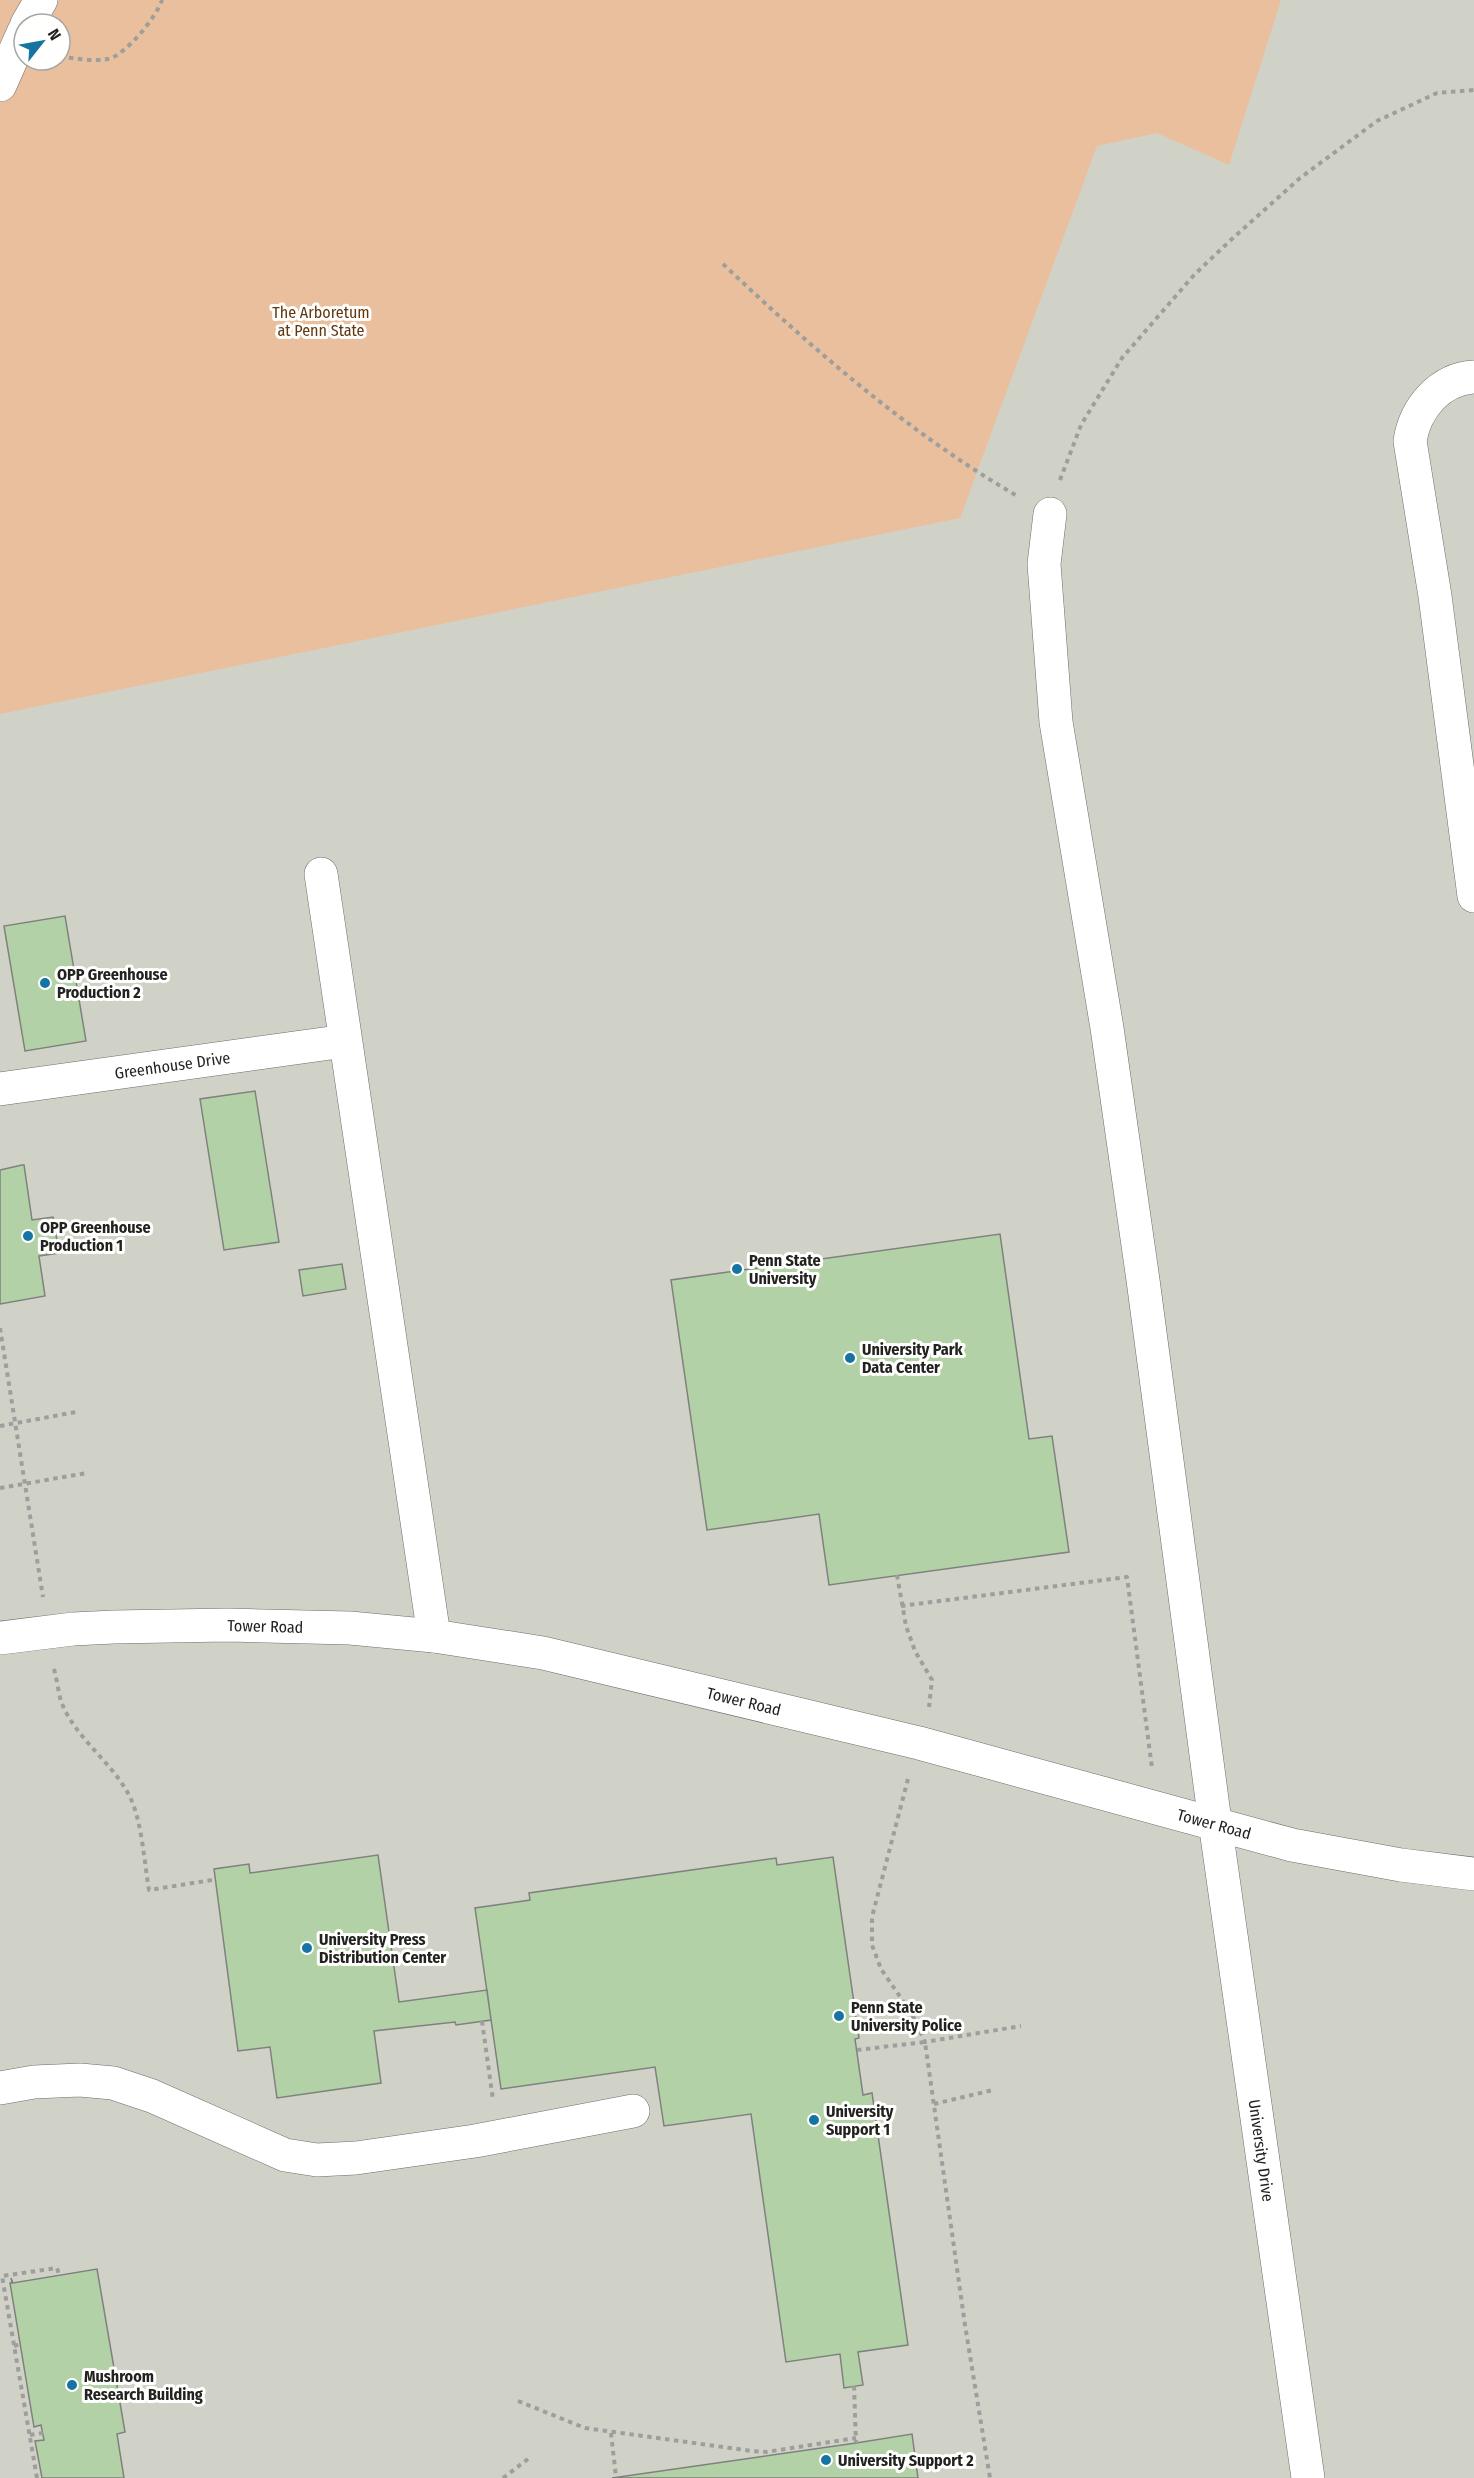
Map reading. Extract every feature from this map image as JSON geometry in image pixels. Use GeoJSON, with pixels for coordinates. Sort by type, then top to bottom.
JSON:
{"type":"FeatureCollection","features":[{"type":"Feature","properties":{"kind":"street"},"geometry":{"type":"LineString","coordinates":[[0,85],[12,58]]}},
{"type":"Feature","properties":{"kind":"street"},"geometry":{"type":"LineString","coordinates":[[1474,377],[1464,378],[1444,387],[1424,405],[1413,423],[1410,441],[1470,830],[1474,896]]}},
{"type":"Feature","properties":{"kind":"street","name":"University Drive"},"geometry":{"type":"LineString","coordinates":[[1050,514],[1044,564],[1056,722],[1107,1028],[1132,1200],[1215,1822],[1308,2478]]}},
{"type":"Feature","properties":{"kind":"street"},"geometry":{"type":"LineString","coordinates":[[321,874],[434,1636]]}},
{"type":"Feature","properties":{"kind":"street","name":"Greenhouse Drive"},"geometry":{"type":"LineString","coordinates":[[0,1089],[345,1041]]}},
{"type":"Feature","properties":{"kind":"street","name":"Tower Road"},"geometry":{"type":"LineString","coordinates":[[0,1638],[73,1629],[228,1625],[350,1628],[434,1636],[566,1658],[919,1743],[1215,1822],[1292,1845],[1401,1866],[1474,1874]]}},
{"type":"Feature","properties":{"kind":"street"},"geometry":{"type":"LineString","coordinates":[[0,2088],[34,2082],[80,2080],[113,2083],[152,2096],[285,2155],[317,2160],[356,2158],[498,2136],[633,2110]]}},
{"type":"Feature","properties":{"kind":"path"},"geometry":{"type":"LineString","coordinates":[[72,58],[108,59],[123,51],[159,12],[162,0]]}},
{"type":"Feature","properties":{"kind":"path"},"geometry":{"type":"LineString","coordinates":[[723,264],[792,329],[873,398],[993,481],[1050,514],[1060,479],[1082,425],[1122,358],[1194,275],[1300,178],[1377,121],[1437,93],[1474,90]]}},
{"type":"Feature","properties":{"kind":"path"},"geometry":{"type":"LineString","coordinates":[[0,1328],[23,1484],[32,1521],[44,1602]]}},
{"type":"Feature","properties":{"kind":"path"},"geometry":{"type":"LineString","coordinates":[[0,1425],[76,1412]]}},
{"type":"Feature","properties":{"kind":"path"},"geometry":{"type":"LineString","coordinates":[[0,1488],[87,1473]]}},
{"type":"Feature","properties":{"kind":"path"},"geometry":{"type":"LineString","coordinates":[[897,1575],[901,1606],[915,1651],[932,1680],[929,1713]]}},
{"type":"Feature","properties":{"kind":"path"},"geometry":{"type":"LineString","coordinates":[[901,1606],[1127,1577],[1153,1772]]}},
{"type":"Feature","properties":{"kind":"path"},"geometry":{"type":"LineString","coordinates":[[54,1665],[61,1701],[74,1724],[109,1766],[129,1795],[136,1814],[149,1890],[212,1880]]}},
{"type":"Feature","properties":{"kind":"path"},"geometry":{"type":"LineString","coordinates":[[908,1779],[872,1917],[872,1945],[881,1969],[912,2014],[925,2042],[990,2478]]}},
{"type":"Feature","properties":{"kind":"path"},"geometry":{"type":"LineString","coordinates":[[482,2021],[498,2136]]}},
{"type":"Feature","properties":{"kind":"path"},"geometry":{"type":"LineString","coordinates":[[857,2050],[925,2042],[1021,2026]]}},
{"type":"Feature","properties":{"kind":"path"},"geometry":{"type":"LineString","coordinates":[[934,2104],[993,2090]]}},
{"type":"Feature","properties":{"kind":"path"},"geometry":{"type":"LineString","coordinates":[[37,2478],[2,2276],[57,2268],[58,2275]]}},
{"type":"Feature","properties":{"kind":"path"},"geometry":{"type":"LineString","coordinates":[[17,2274],[19,2282]]}},
{"type":"Feature","properties":{"kind":"path"},"geometry":{"type":"LineString","coordinates":[[14,2346],[20,2344]]}},
{"type":"Feature","properties":{"kind":"path"},"geometry":{"type":"LineString","coordinates":[[518,2401],[585,2428],[766,2452],[856,2440],[854,2386]]}},
{"type":"Feature","properties":{"kind":"path"},"geometry":{"type":"LineString","coordinates":[[30,2435],[43,2433]]}},
{"type":"Feature","properties":{"kind":"path"},"geometry":{"type":"LineString","coordinates":[[611,2433],[616,2477]]}},
{"type":"Feature","properties":{"kind":"path"},"geometry":{"type":"LineString","coordinates":[[503,2478],[528,2459]]}},
{"type":"Feature","properties":{"kind":"shaded area","name":"Penn State University"},"geometry":{"type":"Polygon","coordinates":[[[0,0],[1474,0],[1474,2478],[0,2478],[0,0]]]}},
{"type":"Feature","properties":{"kind":"green space","name":"The Arboretum at Penn State"},"geometry":{"type":"Polygon","coordinates":[[[0,0],[1281,0],[1229,165],[1157,133],[1097,146],[960,518],[0,714],[0,0]]]}},
{"type":"Feature","properties":{"kind":"building","name":"OPP Greenhouse Production 2"},"geometry":{"type":"Polygon","coordinates":[[[65,916],[86,1041],[25,1051],[4,926],[65,916]]]}},
{"type":"Feature","properties":{"kind":"building"},"geometry":{"type":"Polygon","coordinates":[[[255,1091],[279,1242],[224,1250],[200,1099],[255,1091]]]}},
{"type":"Feature","properties":{"kind":"building","name":"OPP Greenhouse Production 1"},"geometry":{"type":"Polygon","coordinates":[[[24,1165],[32,1220],[53,1217],[59,1253],[39,1256],[45,1296],[0,1304],[0,1170],[24,1165]]]}},
{"type":"Feature","properties":{"kind":"building","name":"University Park Data Center"},"geometry":{"type":"Polygon","coordinates":[[[1000,1234],[1029,1439],[1052,1436],[1069,1552],[829,1585],[819,1514],[707,1530],[671,1280],[1000,1234]]]}},
{"type":"Feature","properties":{"kind":"building"},"geometry":{"type":"Polygon","coordinates":[[[342,1264],[346,1289],[303,1296],[299,1270],[342,1264]]]}},
{"type":"Feature","properties":{"kind":"building","name":"University Press Distribution Center"},"geometry":{"type":"Polygon","coordinates":[[[378,1855],[399,2002],[487,1990],[491,2020],[374,2031],[381,2083],[277,2098],[270,2047],[238,2051],[214,1869],[249,1864],[250,1873],[378,1855]]]}},
{"type":"Feature","properties":{"kind":"building","name":"University Support 1"},"geometry":{"type":"Polygon","coordinates":[[[833,1857],[859,2038],[855,2039],[863,2095],[872,2093],[908,2345],[858,2352],[863,2385],[844,2388],[840,2354],[786,2362],[751,2114],[664,2126],[655,2067],[501,2089],[475,1908],[530,1900],[529,1893],[776,1858],[777,1865],[833,1857]]]}},
{"type":"Feature","properties":{"kind":"building","name":"Mushroom Research Building"},"geometry":{"type":"Polygon","coordinates":[[[97,2269],[125,2432],[117,2434],[124,2478],[42,2478],[35,2441],[44,2440],[41,2425],[34,2427],[11,2278],[13,2283],[97,2269]]]}},
{"type":"Feature","properties":{"kind":"building","name":"University Support 2"},"geometry":{"type":"Polygon","coordinates":[[[912,2434],[918,2478],[612,2478],[856,2443],[912,2434]]]}},
{"type":"Feature","properties":{"kind":"place","name":"OPP Greenhouse Production 2"},"geometry":{"type":"Point","coordinates":[45,983]}},
{"type":"Feature","properties":{"kind":"place","name":"OPP Greenhouse Production 1"},"geometry":{"type":"Point","coordinates":[28,1236]}},
{"type":"Feature","properties":{"kind":"place","name":"Penn State University"},"geometry":{"type":"Point","coordinates":[737,1269]}},
{"type":"Feature","properties":{"kind":"place","name":"University Park Data Center"},"geometry":{"type":"Point","coordinates":[850,1358]}},
{"type":"Feature","properties":{"kind":"place","name":"University Press Distribution Center"},"geometry":{"type":"Point","coordinates":[307,1948]}},
{"type":"Feature","properties":{"kind":"place","name":"Penn State University Police"},"geometry":{"type":"Point","coordinates":[839,2016]}},
{"type":"Feature","properties":{"kind":"place","name":"University Support 1"},"geometry":{"type":"Point","coordinates":[814,2120]}},
{"type":"Feature","properties":{"kind":"place","name":"Mushroom Research Building"},"geometry":{"type":"Point","coordinates":[72,2385]}},
{"type":"Feature","properties":{"kind":"place","name":"University Support 2"},"geometry":{"type":"Point","coordinates":[826,2460]}}]}
